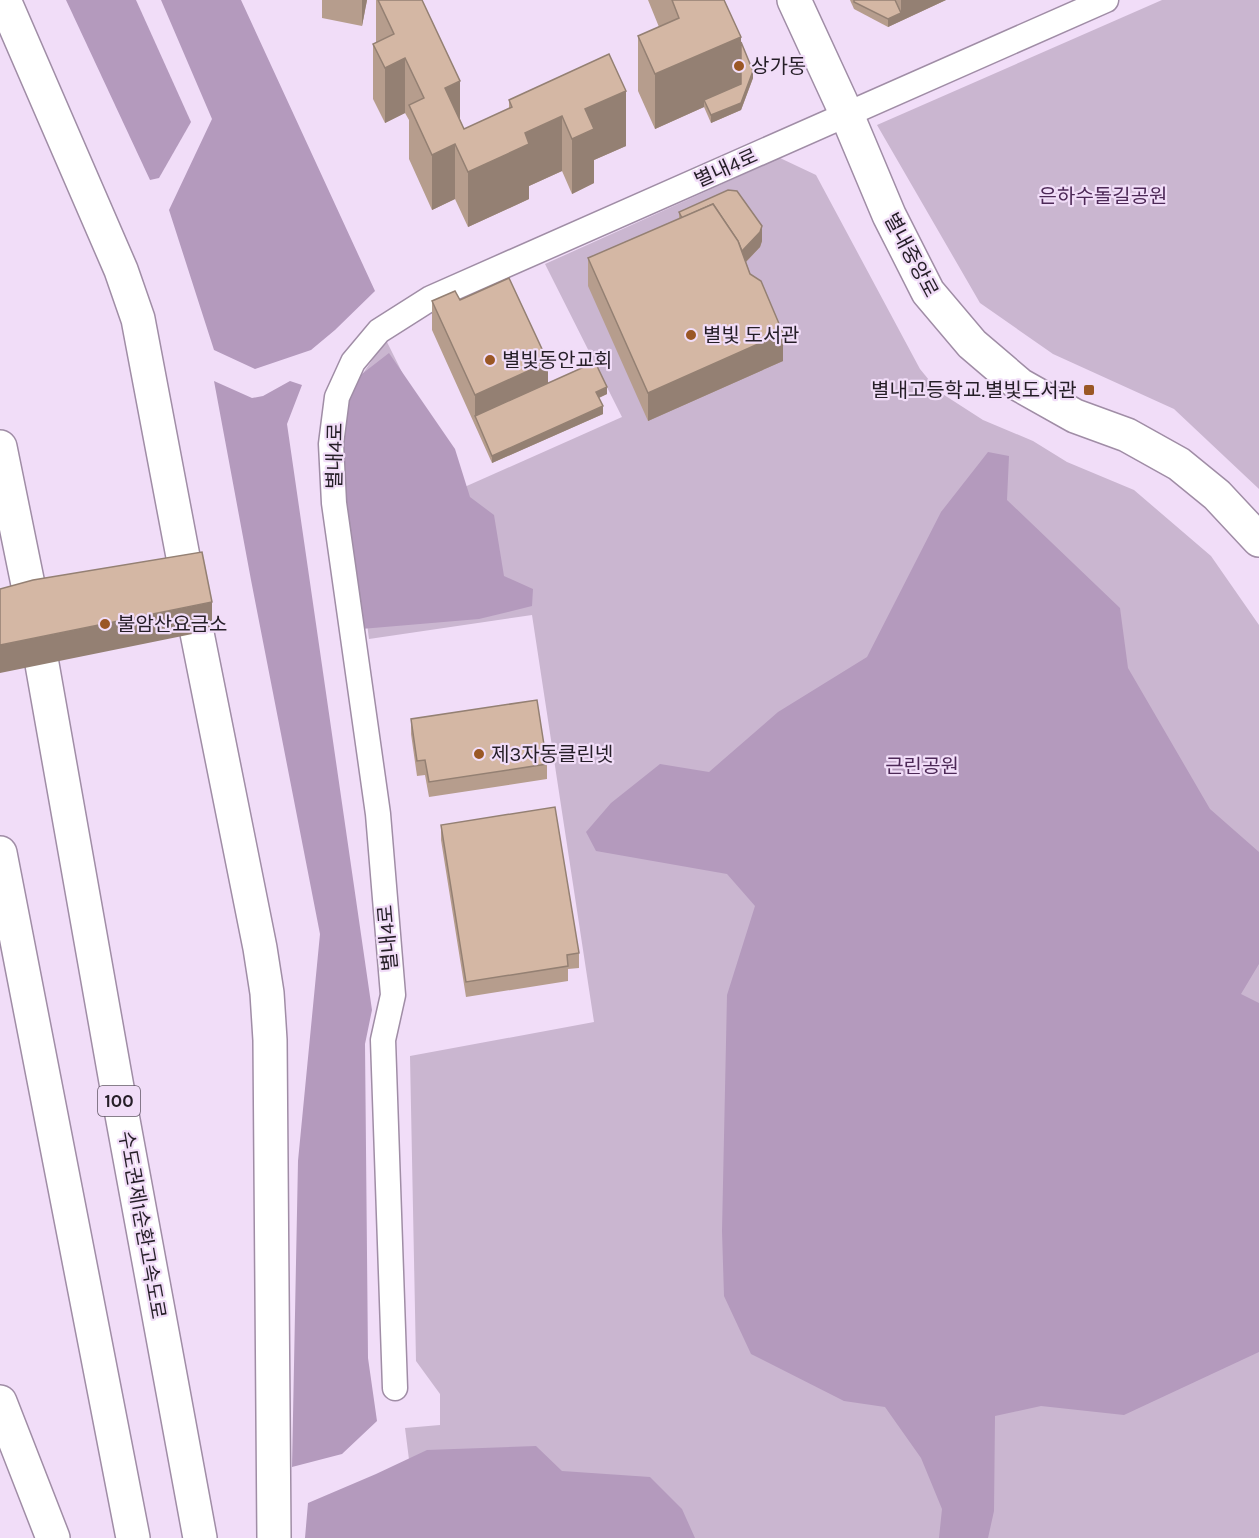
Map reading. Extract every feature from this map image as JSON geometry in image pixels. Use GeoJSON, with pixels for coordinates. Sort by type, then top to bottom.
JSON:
{"type":"FeatureCollection","features":[{"type":"Feature","properties":{"kind":"main road"},"geometry":{"type":"LineString","coordinates":[[3,0],[121,270],[138,319],[188,583]]}},
{"type":"Feature","properties":{"kind":"main road","name":"별내중앙로"},"geometry":{"type":"LineString","coordinates":[[794,0],[847,115],[889,215],[928,292],[972,344],[1020,385],[1075,416],[1127,435],[1179,464],[1217,495],[1259,540]]}},
{"type":"Feature","properties":{"kind":"main road"},"geometry":{"type":"LineString","coordinates":[[0,447],[33,609]]}},
{"type":"Feature","properties":{"kind":"main road"},"geometry":{"type":"LineString","coordinates":[[197,633],[267,993],[270,1040],[274,1538]]}},
{"type":"Feature","properties":{"kind":"main road","name":"수도권제1순환고속도로"},"geometry":{"type":"LineString","coordinates":[[42,664],[200,1538]]}},
{"type":"Feature","properties":{"kind":"main road"},"geometry":{"type":"LineString","coordinates":[[0,853],[133,1538]]}},
{"type":"Feature","properties":{"kind":"main road"},"geometry":{"type":"LineString","coordinates":[[0,1402],[53,1538]]}},
{"type":"Feature","properties":{"kind":"street","name":"별내4로"},"geometry":{"type":"LineString","coordinates":[[394,1388],[383,1040],[393,994],[378,814],[334,503],[331,444],[337,398],[353,362],[379,331],[431,298],[1106,0]]}},
{"type":"Feature","properties":{"kind":"green space"},"geometry":{"type":"Polygon","coordinates":[[[66,0],[136,0],[191,122],[159,178],[150,180],[66,0]]]}},
{"type":"Feature","properties":{"kind":"green space"},"geometry":{"type":"Polygon","coordinates":[[[161,0],[241,0],[375,291],[311,350],[255,369],[214,350],[169,210],[212,119],[161,0]]]}},
{"type":"Feature","properties":{"kind":"green space","name":"은하수돌길공원"},"geometry":{"type":"Polygon","coordinates":[[[1162,0],[1259,0],[1259,489],[1174,409],[1053,354],[980,303],[877,125],[1162,0]]]}},
{"type":"Feature","properties":{"kind":"green space","name":"근린공원"},"geometry":{"type":"Polygon","coordinates":[[[780,158],[816,175],[920,369],[938,391],[983,420],[1033,441],[1067,462],[1134,490],[1211,556],[1259,625],[1259,1538],[419,1538],[405,1428],[440,1425],[440,1394],[416,1361],[410,1056],[594,1022],[532,615],[369,639],[347,471],[357,382],[386,340],[460,489],[622,417],[545,264],[780,158]]]}},
{"type":"Feature","properties":{"kind":"green space"},"geometry":{"type":"Polygon","coordinates":[[[389,353],[455,449],[470,497],[494,515],[504,576],[533,589],[532,606],[479,619],[361,629],[338,435],[349,384],[389,353]]]}},
{"type":"Feature","properties":{"kind":"green space"},"geometry":{"type":"Polygon","coordinates":[[[214,381],[252,398],[263,396],[290,381],[302,385],[287,424],[372,1010],[365,1044],[368,1358],[377,1421],[342,1454],[292,1467],[298,1161],[320,934],[214,381]]]}},
{"type":"Feature","properties":{"kind":"green space"},"geometry":{"type":"Polygon","coordinates":[[[988,452],[1009,456],[1007,500],[1120,608],[1128,668],[1210,809],[1259,852],[1259,964],[1241,994],[1259,1003],[1259,1352],[1124,1415],[1041,1406],[995,1416],[994,1511],[988,1538],[939,1538],[942,1509],[921,1458],[885,1407],[844,1401],[751,1354],[724,1296],[722,1231],[727,995],[755,906],[727,874],[596,851],[586,832],[611,803],[660,764],[709,772],[778,712],[867,657],[941,512],[988,452]]]}},
{"type":"Feature","properties":{"kind":"green space"},"geometry":{"type":"Polygon","coordinates":[[[536,1446],[562,1471],[650,1477],[682,1509],[695,1538],[305,1538],[308,1503],[427,1450],[536,1446]]]}},
{"type":"Feature","properties":{"kind":"building"},"geometry":{"type":"Polygon","coordinates":[[[378,0],[422,0],[460,81],[445,88],[464,129],[512,107],[509,100],[609,54],[626,91],[585,109],[594,129],[572,139],[562,116],[525,133],[529,144],[468,172],[455,144],[432,155],[409,105],[424,98],[405,58],[385,68],[373,44],[394,34],[378,0]]]}},
{"type":"Feature","properties":{"kind":"building"},"geometry":{"type":"Polygon","coordinates":[[[672,0],[724,0],[741,37],[655,74],[638,36],[679,18],[672,0]]]}},
{"type":"Feature","properties":{"kind":"building"},"geometry":{"type":"Polygon","coordinates":[[[854,0],[895,0],[901,13],[888,19],[854,0]]]}},
{"type":"Feature","properties":{"kind":"building"},"geometry":{"type":"Polygon","coordinates":[[[741,42],[753,71],[741,103],[711,115],[704,100],[741,84],[741,42]]]}},
{"type":"Feature","properties":{"kind":"building"},"geometry":{"type":"Polygon","coordinates":[[[728,190],[737,191],[762,226],[760,232],[742,251],[738,241],[713,204],[682,218],[679,212],[728,190]]]}},
{"type":"Feature","properties":{"kind":"building","name":"별빛 도서관"},"geometry":{"type":"Polygon","coordinates":[[[713,204],[738,241],[750,274],[761,281],[783,333],[648,393],[588,258],[713,204]]]}},
{"type":"Feature","properties":{"kind":"building","name":"별빛동안교회"},"geometry":{"type":"Polygon","coordinates":[[[509,278],[548,362],[475,395],[432,301],[455,291],[460,300],[509,278]]]}},
{"type":"Feature","properties":{"kind":"building"},"geometry":{"type":"Polygon","coordinates":[[[595,362],[607,387],[596,392],[603,406],[492,456],[475,416],[595,362]]]}},
{"type":"Feature","properties":{"kind":"building"},"geometry":{"type":"Polygon","coordinates":[[[202,552],[212,602],[0,645],[0,589],[33,580],[202,552]]]}},
{"type":"Feature","properties":{"kind":"building","name":"제3자동클린넷"},"geometry":{"type":"Polygon","coordinates":[[[537,700],[547,764],[429,782],[425,760],[417,761],[411,719],[537,700]]]}},
{"type":"Feature","properties":{"kind":"building"},"geometry":{"type":"Polygon","coordinates":[[[555,807],[579,953],[567,955],[568,966],[466,982],[441,825],[555,807]]]}},
{"type":"Feature","properties":{"kind":"place","name":"상가동"},"geometry":{"type":"Point","coordinates":[739,66]}},
{"type":"Feature","properties":{"kind":"place","name":"별빛 도서관"},"geometry":{"type":"Point","coordinates":[691,335]}},
{"type":"Feature","properties":{"kind":"place","name":"별빛동안교회"},"geometry":{"type":"Point","coordinates":[490,360]}},
{"type":"Feature","properties":{"kind":"place","name":"별내고등학교.별빛도서관"},"geometry":{"type":"Point","coordinates":[1089,390]}},
{"type":"Feature","properties":{"kind":"place","name":"불암산요금소"},"geometry":{"type":"Point","coordinates":[105,624]}},
{"type":"Feature","properties":{"kind":"place","name":"제3자동클린넷"},"geometry":{"type":"Point","coordinates":[479,754]}}]}
